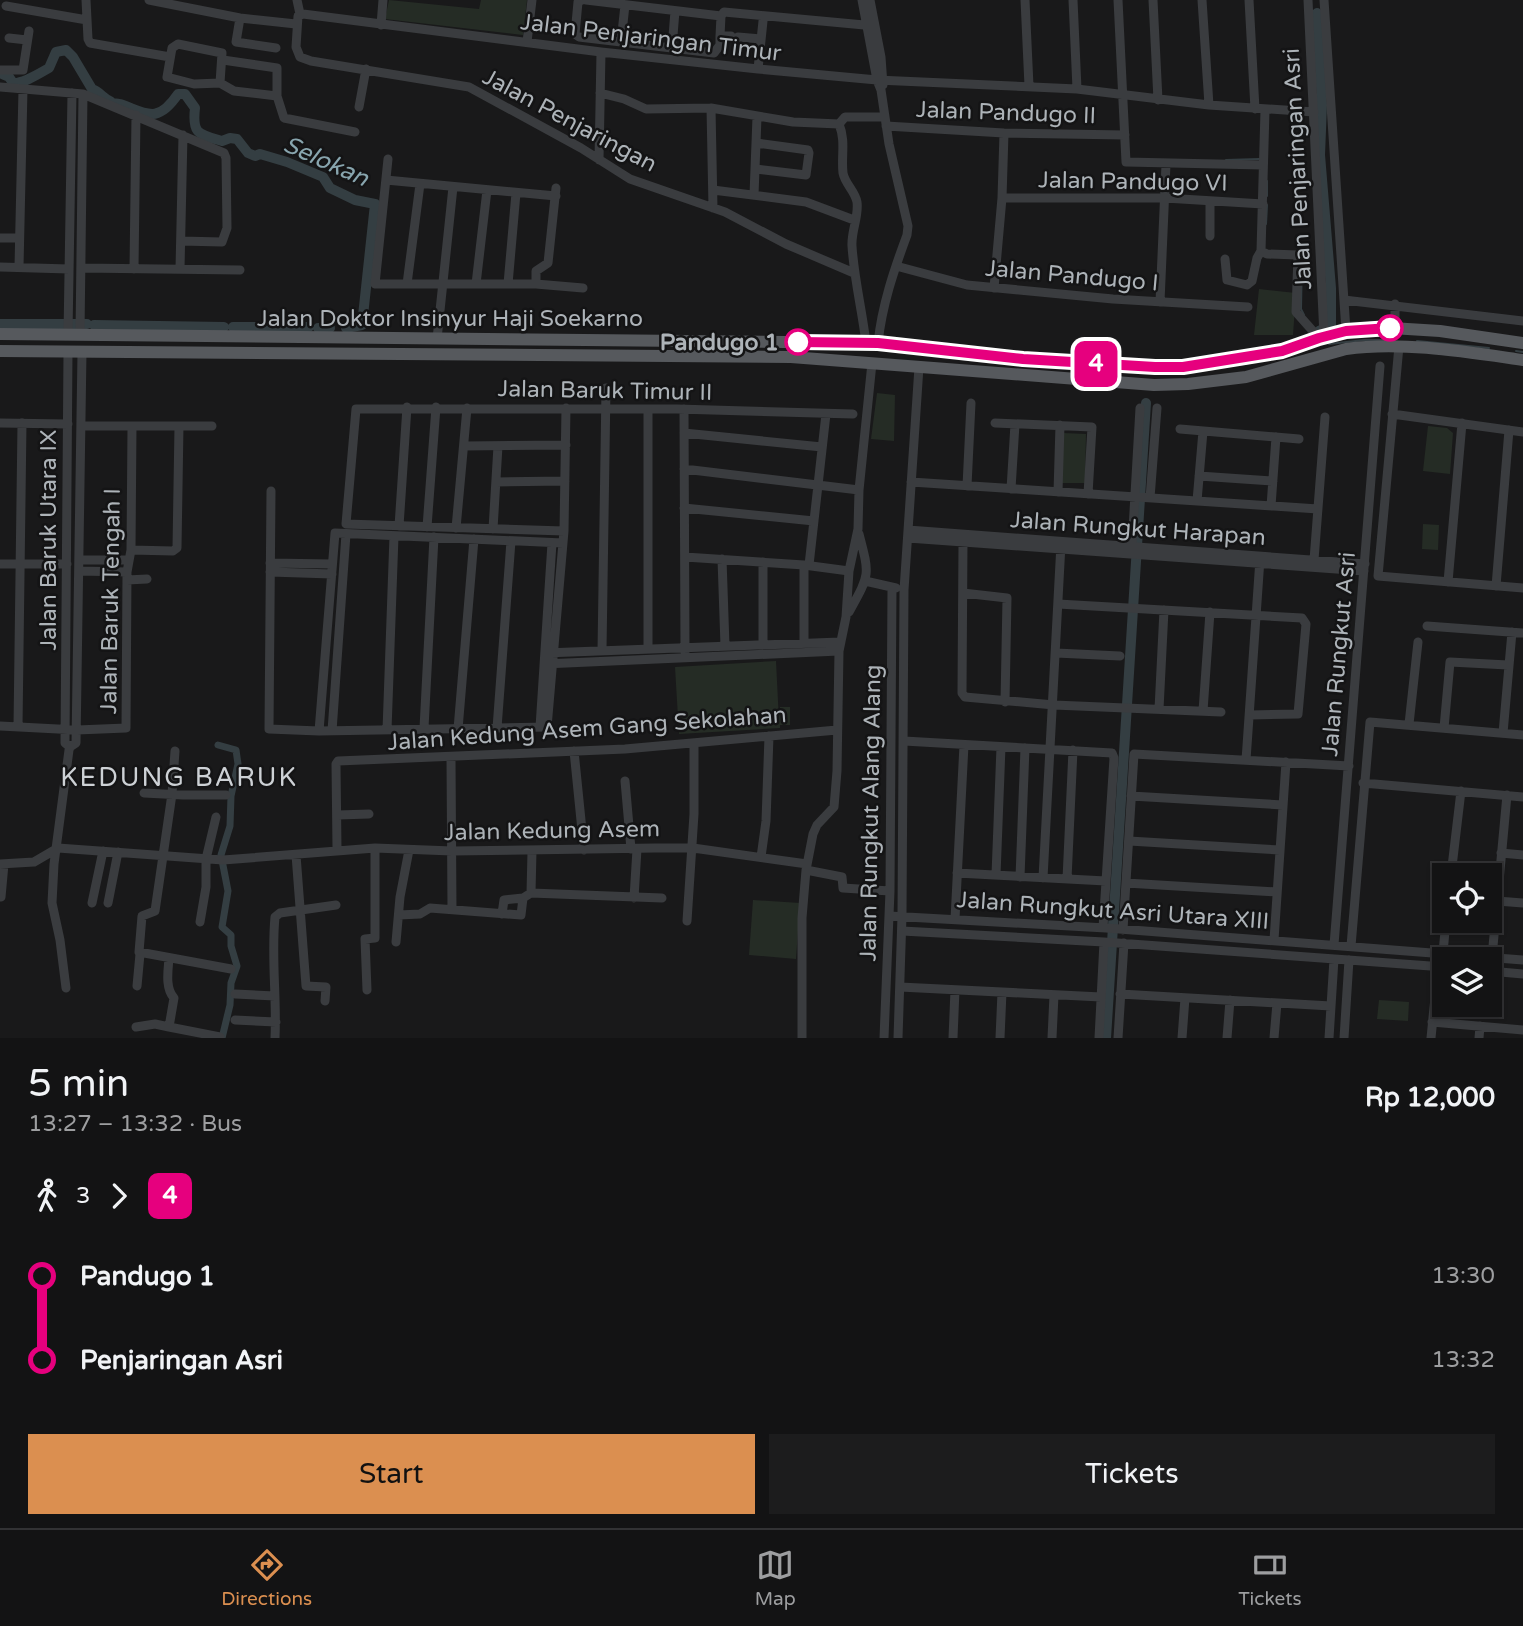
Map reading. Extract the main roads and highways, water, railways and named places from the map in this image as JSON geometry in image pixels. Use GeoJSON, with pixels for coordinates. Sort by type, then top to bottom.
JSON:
{"type":"FeatureCollection","features":[{"type":"Feature","properties":{"kind":"main road","name":"Jalan Doktor Insinyur Haji Soekarno"},"geometry":{"type":"LineString","coordinates":[[0,334],[74,324],[348,339],[872,343],[1069,363],[1183,367],[1282,351],[1323,332],[1395,328],[1519,342]]}},
{"type":"Feature","properties":{"kind":"main road"},"geometry":{"type":"LineString","coordinates":[[346,353],[353,346],[348,339]]}},
{"type":"Feature","properties":{"kind":"main road"},"geometry":{"type":"LineString","coordinates":[[369,353],[366,344],[370,339]]}},
{"type":"Feature","properties":{"kind":"main road"},"geometry":{"type":"LineString","coordinates":[[1490,356],[1498,351],[1499,344],[1495,339]]}},
{"type":"Feature","properties":{"kind":"main road"},"geometry":{"type":"LineString","coordinates":[[688,341],[693,349],[689,356]]}},
{"type":"Feature","properties":{"kind":"main road"},"geometry":{"type":"LineString","coordinates":[[712,342],[707,351],[712,356]]}},
{"type":"Feature","properties":{"kind":"main road"},"geometry":{"type":"LineString","coordinates":[[1518,359],[1508,348],[1519,342]]}},
{"type":"Feature","properties":{"kind":"main road","name":"Jalan Doktor Insinyur Haji Soekarno"},"geometry":{"type":"LineString","coordinates":[[0,351],[791,357],[1154,384],[1216,382],[1273,371],[1346,349],[1399,346],[1518,359]]}},
{"type":"Feature","properties":{"kind":"main road"},"geometry":{"type":"LineString","coordinates":[[1044,361],[1049,370],[1044,377]]}},
{"type":"Feature","properties":{"kind":"main road"},"geometry":{"type":"LineString","coordinates":[[1069,363],[1064,372],[1070,379]]}},
{"type":"Feature","properties":{"kind":"waterway"},"geometry":{"type":"LineString","coordinates":[[1317,13],[1322,105],[1320,155],[1331,288],[1331,325],[1319,331]]}},
{"type":"Feature","properties":{"kind":"waterway","name":"Selokan"},"geometry":{"type":"LineString","coordinates":[[0,73],[9,77],[13,83],[22,82],[49,68],[56,52],[66,50],[92,89],[113,103],[151,114],[164,110],[178,94],[185,94],[195,108],[198,132],[222,141],[237,139],[248,153],[287,162],[323,177],[330,188],[355,200],[375,204],[362,325],[346,328]]}},
{"type":"Feature","properties":{"kind":"waterway"},"geometry":{"type":"LineString","coordinates":[[1226,160],[1259,159]]}},
{"type":"Feature","properties":{"kind":"waterway"},"geometry":{"type":"LineString","coordinates":[[1267,181],[1267,196]]}},
{"type":"Feature","properties":{"kind":"waterway"},"geometry":{"type":"LineString","coordinates":[[1266,224],[1267,205]]}},
{"type":"Feature","properties":{"kind":"waterway"},"geometry":{"type":"LineString","coordinates":[[1302,255],[1301,309],[1304,315]]}},
{"type":"Feature","properties":{"kind":"waterway","name":"Selokan"},"geometry":{"type":"LineString","coordinates":[[0,324],[87,324]]}},
{"type":"Feature","properties":{"kind":"waterway","name":"Selokan"},"geometry":{"type":"LineString","coordinates":[[94,325],[224,327]]}},
{"type":"Feature","properties":{"kind":"waterway","name":"Selokan"},"geometry":{"type":"LineString","coordinates":[[233,327],[309,327]]}},
{"type":"Feature","properties":{"kind":"waterway","name":"Selokan"},"geometry":{"type":"LineString","coordinates":[[318,328],[330,328]]}},
{"type":"Feature","properties":{"kind":"waterway"},"geometry":{"type":"LineString","coordinates":[[1329,344],[1387,340]]}},
{"type":"Feature","properties":{"kind":"waterway"},"geometry":{"type":"LineString","coordinates":[[1417,341],[1489,348]]}},
{"type":"Feature","properties":{"kind":"waterway"},"geometry":{"type":"LineString","coordinates":[[1516,351],[1523,352]]}},
{"type":"Feature","properties":{"kind":"waterway"},"geometry":{"type":"LineString","coordinates":[[1106,1038],[1146,403]]}},
{"type":"Feature","properties":{"kind":"waterway","name":"Selokan"},"geometry":{"type":"LineString","coordinates":[[218,745],[236,750],[238,764],[231,796],[230,826],[221,855],[228,891],[222,927],[231,935],[237,966],[231,983],[230,1005],[222,1038]]}},
{"type":"Feature","properties":{"kind":"place","name":"Pandugo 1"},"geometry":{"type":"Point","coordinates":[798,342]}},
{"type":"Feature","properties":{"kind":"district","name":"KEDUNG BARUK"},"geometry":{"type":"Point","coordinates":[179,777]}}]}
